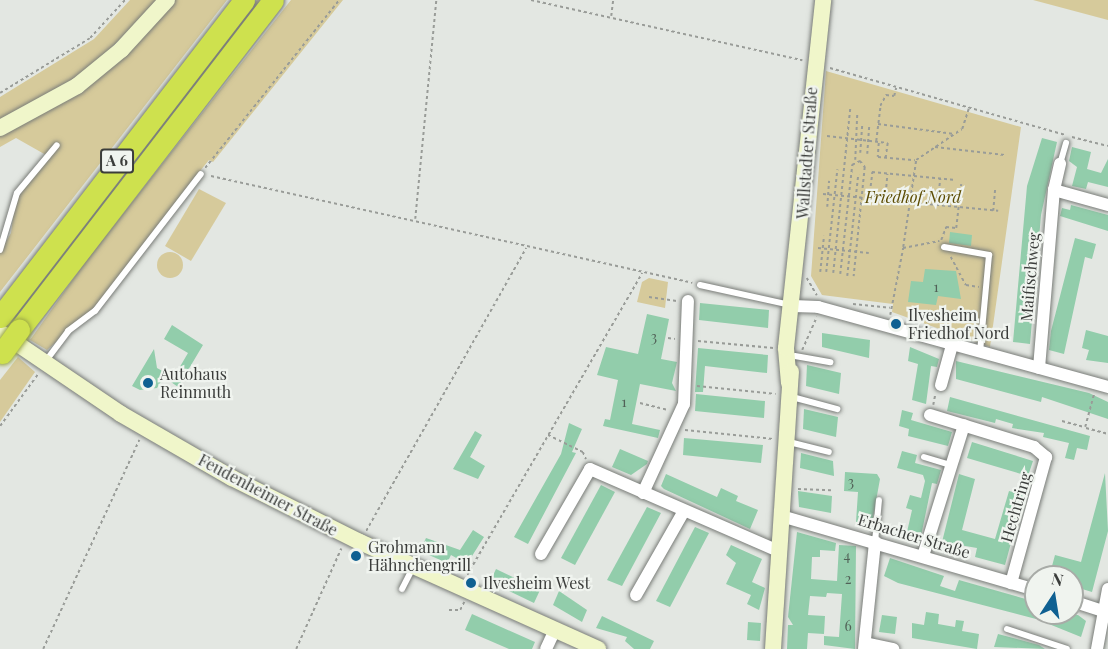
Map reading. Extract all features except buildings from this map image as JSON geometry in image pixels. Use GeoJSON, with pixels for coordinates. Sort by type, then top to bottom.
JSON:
{"type":"FeatureCollection","features":[{"type":"Feature","properties":{"kind":"highway","name":"A 6"},"geometry":{"type":"LineString","coordinates":[[0,316],[244,0]]}},
{"type":"Feature","properties":{"kind":"highway","name":"A 6"},"geometry":{"type":"LineString","coordinates":[[8,343],[273,0]]}},
{"type":"Feature","properties":{"kind":"main road"},"geometry":{"type":"LineString","coordinates":[[0,129],[77,86],[121,50],[167,0]]}},
{"type":"Feature","properties":{"kind":"main road","name":"Wallstadter Straße"},"geometry":{"type":"LineString","coordinates":[[789,389],[786,348],[793,306],[823,0]]}},
{"type":"Feature","properties":{"kind":"main road","name":"Wallstadter Straße"},"geometry":{"type":"LineString","coordinates":[[773,649],[785,441],[789,389],[795,356],[793,306]]}},
{"type":"Feature","properties":{"kind":"main road","name":"Feudenheimer Straße"},"geometry":{"type":"LineString","coordinates":[[8,343],[145,428],[353,539],[598,649]]}},
{"type":"Feature","properties":{"kind":"street","name":"Maifischweg"},"geometry":{"type":"LineString","coordinates":[[1039,368],[1054,190],[1060,164]]}},
{"type":"Feature","properties":{"kind":"street"},"geometry":{"type":"LineString","coordinates":[[1054,190],[1108,205]]}},
{"type":"Feature","properties":{"kind":"street"},"geometry":{"type":"LineString","coordinates":[[643,493],[681,412],[686,386],[689,341],[688,301]]}},
{"type":"Feature","properties":{"kind":"street"},"geometry":{"type":"LineString","coordinates":[[793,306],[818,308],[1102,386]]}},
{"type":"Feature","properties":{"kind":"street"},"geometry":{"type":"LineString","coordinates":[[793,306],[817,317],[850,318]]}},
{"type":"Feature","properties":{"kind":"street"},"geometry":{"type":"LineString","coordinates":[[941,385],[952,345]]}},
{"type":"Feature","properties":{"kind":"street","name":"Hechtring"},"geometry":{"type":"LineString","coordinates":[[930,415],[1034,447],[1046,457],[1011,583]]}},
{"type":"Feature","properties":{"kind":"street"},"geometry":{"type":"LineString","coordinates":[[923,556],[964,425]]}},
{"type":"Feature","properties":{"kind":"street"},"geometry":{"type":"LineString","coordinates":[[542,554],[591,469],[684,512],[778,551]]}},
{"type":"Feature","properties":{"kind":"street"},"geometry":{"type":"LineString","coordinates":[[636,595],[684,512]]}},
{"type":"Feature","properties":{"kind":"street","name":"Erbacher Straße"},"geometry":{"type":"LineString","coordinates":[[781,516],[1024,587]]}},
{"type":"Feature","properties":{"kind":"street"},"geometry":{"type":"LineString","coordinates":[[875,542],[864,646],[893,649]]}},
{"type":"Feature","properties":{"kind":"street"},"geometry":{"type":"LineString","coordinates":[[1097,649],[1108,589]]}},
{"type":"Feature","properties":{"kind":"street"},"geometry":{"type":"LineString","coordinates":[[1084,605],[1105,611]]}},
{"type":"Feature","properties":{"kind":"street"},"geometry":{"type":"LineString","coordinates":[[546,649],[555,630]]}},
{"type":"Feature","properties":{"kind":"lane"},"geometry":{"type":"LineString","coordinates":[[1060,164],[1066,143]]}},
{"type":"Feature","properties":{"kind":"lane"},"geometry":{"type":"LineString","coordinates":[[0,250],[17,193],[57,145]]}},
{"type":"Feature","properties":{"kind":"lane"},"geometry":{"type":"LineString","coordinates":[[43,366],[68,332],[95,311],[201,174]]}},
{"type":"Feature","properties":{"kind":"lane"},"geometry":{"type":"LineString","coordinates":[[942,244],[990,255],[980,352]]}},
{"type":"Feature","properties":{"kind":"lane"},"geometry":{"type":"LineString","coordinates":[[700,285],[793,306]]}},
{"type":"Feature","properties":{"kind":"lane"},"geometry":{"type":"LineString","coordinates":[[795,356],[830,362]]}},
{"type":"Feature","properties":{"kind":"lane"},"geometry":{"type":"LineString","coordinates":[[789,389],[837,409]]}},
{"type":"Feature","properties":{"kind":"lane"},"geometry":{"type":"LineString","coordinates":[[785,441],[829,452]]}},
{"type":"Feature","properties":{"kind":"lane"},"geometry":{"type":"LineString","coordinates":[[924,457],[952,466]]}},
{"type":"Feature","properties":{"kind":"lane"},"geometry":{"type":"LineString","coordinates":[[875,542],[879,500]]}},
{"type":"Feature","properties":{"kind":"lane"},"geometry":{"type":"LineString","coordinates":[[402,589],[413,567]]}},
{"type":"Feature","properties":{"kind":"lane"},"geometry":{"type":"LineString","coordinates":[[1007,629],[1067,649]]}},
{"type":"Feature","properties":{"kind":"path"},"geometry":{"type":"LineString","coordinates":[[0,93],[90,38],[125,0]]}},
{"type":"Feature","properties":{"kind":"path"},"geometry":{"type":"LineString","coordinates":[[339,0],[201,174],[700,285]]}},
{"type":"Feature","properties":{"kind":"path"},"geometry":{"type":"LineString","coordinates":[[415,220],[436,0]]}},
{"type":"Feature","properties":{"kind":"path"},"geometry":{"type":"LineString","coordinates":[[531,0],[818,64],[1108,146]]}},
{"type":"Feature","properties":{"kind":"path"},"geometry":{"type":"LineString","coordinates":[[611,17],[613,0]]}},
{"type":"Feature","properties":{"kind":"path"},"geometry":{"type":"LineString","coordinates":[[896,87],[894,96],[886,95],[880,106],[878,157],[916,160],[962,129],[969,107]]}},
{"type":"Feature","properties":{"kind":"path"},"geometry":{"type":"LineString","coordinates":[[833,273],[850,109]]}},
{"type":"Feature","properties":{"kind":"path"},"geometry":{"type":"LineString","coordinates":[[840,274],[855,161],[854,139],[857,115]]}},
{"type":"Feature","properties":{"kind":"path"},"geometry":{"type":"LineString","coordinates":[[878,124],[954,134]]}},
{"type":"Feature","properties":{"kind":"path"},"geometry":{"type":"LineString","coordinates":[[860,153],[862,126]]}},
{"type":"Feature","properties":{"kind":"path"},"geometry":{"type":"LineString","coordinates":[[867,154],[869,127]]}},
{"type":"Feature","properties":{"kind":"path"},"geometry":{"type":"LineString","coordinates":[[827,136],[888,143],[886,158]]}},
{"type":"Feature","properties":{"kind":"path"},"geometry":{"type":"LineString","coordinates":[[934,147],[1005,155]]}},
{"type":"Feature","properties":{"kind":"path"},"geometry":{"type":"LineString","coordinates":[[890,328],[897,259],[903,248],[916,160]]}},
{"type":"Feature","properties":{"kind":"path"},"geometry":{"type":"LineString","coordinates":[[854,276],[865,167],[855,161]]}},
{"type":"Feature","properties":{"kind":"path"},"geometry":{"type":"LineString","coordinates":[[826,272],[837,170]]}},
{"type":"Feature","properties":{"kind":"path"},"geometry":{"type":"LineString","coordinates":[[869,199],[872,172],[956,180]]}},
{"type":"Feature","properties":{"kind":"path"},"geometry":{"type":"LineString","coordinates":[[885,200],[887,173]]}},
{"type":"Feature","properties":{"kind":"path"},"geometry":{"type":"LineString","coordinates":[[847,276],[858,175]]}},
{"type":"Feature","properties":{"kind":"path"},"geometry":{"type":"LineString","coordinates":[[937,205],[940,178]]}},
{"type":"Feature","properties":{"kind":"path"},"geometry":{"type":"LineString","coordinates":[[827,207],[829,181]]}},
{"type":"Feature","properties":{"kind":"path"},"geometry":{"type":"LineString","coordinates":[[942,244],[946,227],[956,228],[961,184]]}},
{"type":"Feature","properties":{"kind":"path"},"geometry":{"type":"LineString","coordinates":[[993,211],[995,188]]}},
{"type":"Feature","properties":{"kind":"path"},"geometry":{"type":"LineString","coordinates":[[823,194],[998,211]]}},
{"type":"Feature","properties":{"kind":"path"},"geometry":{"type":"LineString","coordinates":[[820,272],[824,236]]}},
{"type":"Feature","properties":{"kind":"path"},"geometry":{"type":"LineString","coordinates":[[903,248],[942,244]]}},
{"type":"Feature","properties":{"kind":"path"},"geometry":{"type":"LineString","coordinates":[[942,244],[962,270],[966,285],[987,288]]}},
{"type":"Feature","properties":{"kind":"path"},"geometry":{"type":"LineString","coordinates":[[296,649],[353,539],[526,246]]}},
{"type":"Feature","properties":{"kind":"path"},"geometry":{"type":"LineString","coordinates":[[818,248],[868,253]]}},
{"type":"Feature","properties":{"kind":"path"},"geometry":{"type":"LineString","coordinates":[[449,610],[460,610],[469,591],[466,577],[642,272]]}},
{"type":"Feature","properties":{"kind":"path"},"geometry":{"type":"LineString","coordinates":[[806,276],[818,308]]}},
{"type":"Feature","properties":{"kind":"path"},"geometry":{"type":"LineString","coordinates":[[649,297],[688,301]]}},
{"type":"Feature","properties":{"kind":"path"},"geometry":{"type":"LineString","coordinates":[[689,341],[751,347]]}},
{"type":"Feature","properties":{"kind":"path"},"geometry":{"type":"LineString","coordinates":[[0,426],[43,366]]}},
{"type":"Feature","properties":{"kind":"path"},"geometry":{"type":"LineString","coordinates":[[930,415],[941,385]]}},
{"type":"Feature","properties":{"kind":"path"},"geometry":{"type":"LineString","coordinates":[[686,386],[789,389]]}},
{"type":"Feature","properties":{"kind":"path"},"geometry":{"type":"LineString","coordinates":[[1085,428],[1102,386]]}},
{"type":"Feature","properties":{"kind":"path"},"geometry":{"type":"LineString","coordinates":[[640,404],[681,412]]}},
{"type":"Feature","properties":{"kind":"path"},"geometry":{"type":"LineString","coordinates":[[1062,422],[1108,434]]}},
{"type":"Feature","properties":{"kind":"path"},"geometry":{"type":"LineString","coordinates":[[43,649],[145,428]]}},
{"type":"Feature","properties":{"kind":"path"},"geometry":{"type":"LineString","coordinates":[[673,429],[785,441]]}},
{"type":"Feature","properties":{"kind":"path"},"geometry":{"type":"LineString","coordinates":[[548,435],[583,452],[591,469]]}},
{"type":"Feature","properties":{"kind":"path"},"geometry":{"type":"LineString","coordinates":[[783,488],[831,490]]}},
{"type":"Feature","properties":{"kind":"green space"},"geometry":{"type":"Polygon","coordinates":[[[130,0],[160,0],[84,74],[0,123],[0,97],[94,39],[130,0]]]}},
{"type":"Feature","properties":{"kind":"green space"},"geometry":{"type":"Polygon","coordinates":[[[175,0],[227,0],[0,292],[0,252],[11,233],[15,202],[46,155],[16,138],[0,147],[0,136],[48,110],[175,0]]]}},
{"type":"Feature","properties":{"kind":"green space"},"geometry":{"type":"Polygon","coordinates":[[[257,0],[261,0],[8,321],[188,86],[257,0]]]}},
{"type":"Feature","properties":{"kind":"green space"},"geometry":{"type":"Polygon","coordinates":[[[291,0],[343,0],[213,162],[209,160],[191,182],[97,305],[47,350],[30,340],[86,261],[291,0]]]}},
{"type":"Feature","properties":{"kind":"green space"},"geometry":{"type":"Polygon","coordinates":[[[1033,0],[1108,0],[1108,20],[1033,0]]]}},
{"type":"Feature","properties":{"kind":"green space","name":"Friedhof Nord"},"geometry":{"type":"Polygon","coordinates":[[[826,71],[1021,127],[990,347],[892,312],[893,304],[822,295],[811,276],[826,71]]]}},
{"type":"Feature","properties":{"kind":"green space"},"geometry":{"type":"Polygon","coordinates":[[[199,189],[226,203],[191,261],[165,246],[199,189]]]}},
{"type":"Feature","properties":{"kind":"green space"},"geometry":{"type":"Polygon","coordinates":[[[170,252],[179,256],[183,265],[179,274],[170,278],[161,274],[157,265],[161,256],[170,252]]]}},
{"type":"Feature","properties":{"kind":"green space"},"geometry":{"type":"Polygon","coordinates":[[[649,278],[668,282],[665,308],[637,302],[642,282],[649,278]]]}},
{"type":"Feature","properties":{"kind":"green space"},"geometry":{"type":"Polygon","coordinates":[[[18,357],[35,372],[0,422],[0,380],[18,357]]]}},
{"type":"Feature","properties":{"kind":"place","name":"Ilvesheim Friedhof Nord"},"geometry":{"type":"Point","coordinates":[896,324]}},
{"type":"Feature","properties":{"kind":"place","name":"Autohaus Reinmuth"},"geometry":{"type":"Point","coordinates":[148,383]}},
{"type":"Feature","properties":{"kind":"place","name":"Grohmann Hähnchengrill"},"geometry":{"type":"Point","coordinates":[356,556]}},
{"type":"Feature","properties":{"kind":"place","name":"Ilvesheim West"},"geometry":{"type":"Point","coordinates":[471,583]}}]}
